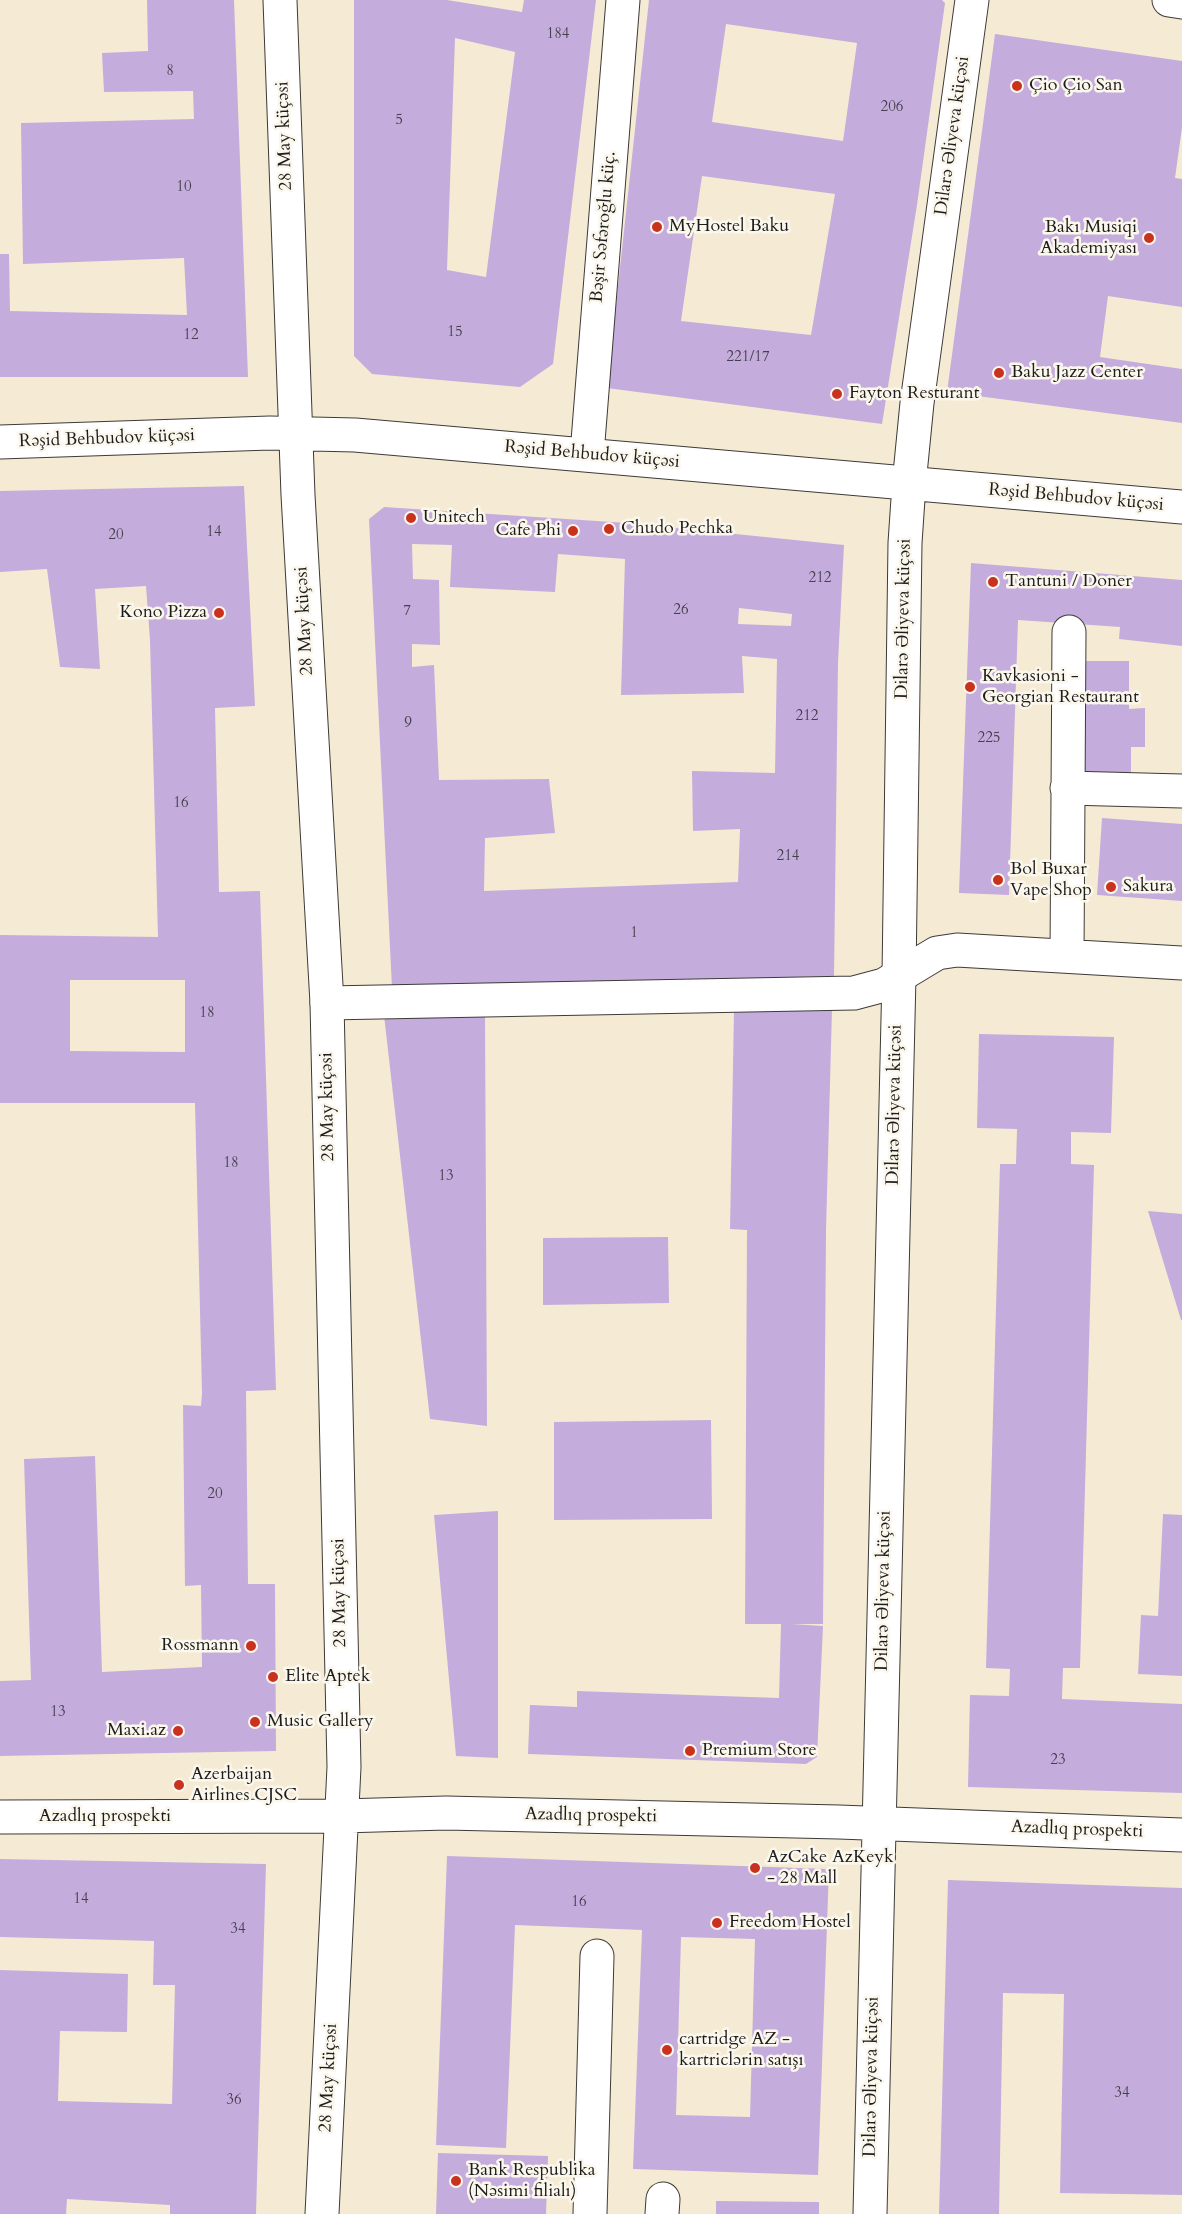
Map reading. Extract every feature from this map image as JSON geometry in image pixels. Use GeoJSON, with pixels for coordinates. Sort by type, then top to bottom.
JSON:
{"type":"FeatureCollection","features":[{"type":"Feature","properties":{"kind":"main road","name":"28 May küçəsi"},"geometry":{"type":"LineString","coordinates":[[280,0],[295,433],[327,1003],[344,1767],[322,2214]]}},
{"type":"Feature","properties":{"kind":"main road","name":"Bəşir Səfəroğlu küç."},"geometry":{"type":"LineString","coordinates":[[587,454],[623,0]]}},
{"type":"Feature","properties":{"kind":"main road","name":"Dilarə Əliyeva küçəsi"},"geometry":{"type":"LineString","coordinates":[[870,2214],[877,1823],[899,976],[905,543],[909,484],[972,0]]}},
{"type":"Feature","properties":{"kind":"main road"},"geometry":{"type":"LineString","coordinates":[[1169,0],[1182,2]]}},
{"type":"Feature","properties":{"kind":"main road","name":"Rəşid Behbudov küçəsi"},"geometry":{"type":"LineString","coordinates":[[0,442],[295,433],[587,454],[1182,507]]}},
{"type":"Feature","properties":{"kind":"main road"},"geometry":{"type":"LineString","coordinates":[[1067,956],[1068,632]]}},
{"type":"Feature","properties":{"kind":"main road"},"geometry":{"type":"LineString","coordinates":[[1067,788],[1182,791]]}},
{"type":"Feature","properties":{"kind":"main road"},"geometry":{"type":"LineString","coordinates":[[327,1003],[854,993],[884,985],[931,956],[957,950],[1182,963]]}},
{"type":"Feature","properties":{"kind":"main road","name":"Azadlıq prospekti"},"geometry":{"type":"LineString","coordinates":[[0,1817],[342,1816],[446,1813],[877,1823],[1182,1834]]}},
{"type":"Feature","properties":{"kind":"main road"},"geometry":{"type":"LineString","coordinates":[[590,2214],[597,1956]]}},
{"type":"Feature","properties":{"kind":"building"},"geometry":{"type":"Polygon","coordinates":[[[147,0],[234,0],[248,377],[0,377],[0,254],[9,254],[10,311],[187,315],[184,258],[23,264],[21,123],[194,119],[193,91],[104,92],[102,53],[148,51],[147,0]]]}},
{"type":"Feature","properties":{"kind":"building"},"geometry":{"type":"Polygon","coordinates":[[[354,0],[447,0],[522,12],[524,0],[596,0],[553,364],[520,387],[372,374],[354,356],[354,0]],[[455,38],[447,270],[486,277],[515,52],[455,38]]]}},
{"type":"Feature","properties":{"kind":"building"},"geometry":{"type":"Polygon","coordinates":[[[649,0],[942,0],[945,3],[917,205],[882,424],[607,388],[649,0]],[[726,24],[712,122],[843,141],[857,43],[726,24]],[[702,176],[681,321],[811,335],[835,194],[702,176]]]}},
{"type":"Feature","properties":{"kind":"building"},"geometry":{"type":"Polygon","coordinates":[[[995,34],[1182,61],[1182,127],[1175,178],[1182,179],[1182,307],[1108,296],[1100,357],[1182,369],[1182,423],[947,392],[995,34]]]}},
{"type":"Feature","properties":{"kind":"building"},"geometry":{"type":"Polygon","coordinates":[[[244,486],[255,706],[215,708],[219,892],[260,891],[276,1390],[246,1391],[248,1584],[275,1584],[276,1751],[0,1756],[0,1681],[31,1680],[24,1459],[95,1456],[102,1672],[202,1667],[201,1585],[185,1586],[183,1405],[201,1406],[202,1393],[195,1103],[0,1103],[0,935],[158,937],[150,640],[146,586],[95,589],[100,669],[60,667],[47,569],[0,572],[0,491],[244,486]],[[70,980],[70,1051],[185,1052],[185,980],[70,980]]]}},
{"type":"Feature","properties":{"kind":"building"},"geometry":{"type":"Polygon","coordinates":[[[384,507],[627,523],[844,545],[838,662],[834,976],[392,988],[369,519],[384,507]],[[412,544],[413,579],[439,580],[440,645],[412,644],[412,667],[434,665],[439,780],[549,779],[555,833],[485,838],[484,891],[738,882],[740,829],[693,831],[692,771],[775,773],[777,659],[742,656],[744,693],[621,695],[625,559],[558,554],[555,592],[450,587],[452,545],[412,544]],[[739,608],[738,624],[791,626],[792,614],[739,608]]]}},
{"type":"Feature","properties":{"kind":"building"},"geometry":{"type":"Polygon","coordinates":[[[971,563],[1182,580],[1182,646],[1119,639],[1120,627],[1018,620],[1009,895],[959,893],[971,563]]]}},
{"type":"Feature","properties":{"kind":"building"},"geometry":{"type":"Polygon","coordinates":[[[1081,661],[1129,661],[1129,709],[1145,708],[1145,747],[1131,747],[1131,781],[1081,781],[1081,661]]]}},
{"type":"Feature","properties":{"kind":"building"},"geometry":{"type":"Polygon","coordinates":[[[1102,818],[1182,824],[1182,901],[1097,895],[1102,818]]]}},
{"type":"Feature","properties":{"kind":"building"},"geometry":{"type":"Polygon","coordinates":[[[832,1009],[826,1231],[823,1624],[792,1624],[823,1626],[817,1757],[806,1764],[528,1754],[530,1705],[577,1707],[577,1691],[779,1698],[781,1624],[745,1624],[747,1230],[730,1229],[734,1010],[832,1009]]]}},
{"type":"Feature","properties":{"kind":"building"},"geometry":{"type":"Polygon","coordinates":[[[384,1015],[485,1015],[487,1426],[430,1419],[384,1015]]]}},
{"type":"Feature","properties":{"kind":"building"},"geometry":{"type":"Polygon","coordinates":[[[979,1034],[1114,1037],[1111,1133],[1071,1132],[1071,1164],[1094,1165],[1080,1668],[1063,1668],[1062,1699],[1182,1704],[1182,1793],[968,1787],[970,1695],[1009,1696],[1010,1669],[986,1668],[1000,1164],[1016,1164],[1017,1129],[977,1128],[979,1034]]]}},
{"type":"Feature","properties":{"kind":"building"},"geometry":{"type":"Polygon","coordinates":[[[1148,1211],[1182,1214],[1182,1320],[1181,1320],[1148,1211]]]}},
{"type":"Feature","properties":{"kind":"building"},"geometry":{"type":"Polygon","coordinates":[[[668,1237],[669,1303],[543,1305],[543,1238],[668,1237]]]}},
{"type":"Feature","properties":{"kind":"building"},"geometry":{"type":"Polygon","coordinates":[[[711,1420],[712,1519],[554,1520],[554,1422],[711,1420]]]}},
{"type":"Feature","properties":{"kind":"building"},"geometry":{"type":"Polygon","coordinates":[[[498,1511],[498,1758],[456,1756],[434,1515],[498,1511]]]}},
{"type":"Feature","properties":{"kind":"building"},"geometry":{"type":"Polygon","coordinates":[[[1163,1514],[1182,1515],[1182,1676],[1138,1674],[1141,1615],[1158,1616],[1163,1514]]]}},
{"type":"Feature","properties":{"kind":"building"},"geometry":{"type":"Polygon","coordinates":[[[447,1856],[829,1869],[818,2175],[633,2169],[642,1930],[515,1925],[506,2148],[436,2145],[447,1856]],[[681,1937],[676,2115],[750,2117],[755,1939],[681,1937]]]}},
{"type":"Feature","properties":{"kind":"building"},"geometry":{"type":"Polygon","coordinates":[[[0,1859],[266,1864],[256,2214],[170,2214],[170,2205],[67,2199],[66,2214],[0,2214],[0,1970],[128,1974],[127,2032],[60,2031],[58,2101],[172,2104],[175,1985],[153,1985],[154,1941],[0,1937],[0,1859]]]}},
{"type":"Feature","properties":{"kind":"building"},"geometry":{"type":"Polygon","coordinates":[[[948,1880],[1182,1888],[1182,2195],[1060,2193],[1064,1994],[1003,1993],[999,2214],[939,2214],[948,1880]]]}},
{"type":"Feature","properties":{"kind":"building"},"geometry":{"type":"Polygon","coordinates":[[[438,2153],[548,2156],[546,2214],[436,2214],[438,2153]]]}},
{"type":"Feature","properties":{"kind":"building"},"geometry":{"type":"Polygon","coordinates":[[[716,2201],[819,2202],[819,2214],[716,2214],[716,2201]]]}},
{"type":"Feature","properties":{"kind":"place","name":"Çio Çio San"},"geometry":{"type":"Point","coordinates":[1017,86]}},
{"type":"Feature","properties":{"kind":"place","name":"MyHostel Baku"},"geometry":{"type":"Point","coordinates":[657,227]}},
{"type":"Feature","properties":{"kind":"place","name":"Bakı Musiqi Akademiyası"},"geometry":{"type":"Point","coordinates":[1149,238]}},
{"type":"Feature","properties":{"kind":"place","name":"Baku Jazz Center"},"geometry":{"type":"Point","coordinates":[999,373]}},
{"type":"Feature","properties":{"kind":"place","name":"Fayton Resturant"},"geometry":{"type":"Point","coordinates":[837,394]}},
{"type":"Feature","properties":{"kind":"place","name":"Unitech"},"geometry":{"type":"Point","coordinates":[411,518]}},
{"type":"Feature","properties":{"kind":"place","name":"Chudo Pechka"},"geometry":{"type":"Point","coordinates":[609,529]}},
{"type":"Feature","properties":{"kind":"place","name":"Cafe Phi"},"geometry":{"type":"Point","coordinates":[573,531]}},
{"type":"Feature","properties":{"kind":"place","name":"Tantuni / Doner"},"geometry":{"type":"Point","coordinates":[993,582]}},
{"type":"Feature","properties":{"kind":"place","name":"Kono Pizza"},"geometry":{"type":"Point","coordinates":[219,613]}},
{"type":"Feature","properties":{"kind":"place","name":"Kavkasioni - Georgian Restaurant"},"geometry":{"type":"Point","coordinates":[970,687]}},
{"type":"Feature","properties":{"kind":"place","name":"Bol Buxar Vape Shop"},"geometry":{"type":"Point","coordinates":[998,880]}},
{"type":"Feature","properties":{"kind":"place","name":"Sakura"},"geometry":{"type":"Point","coordinates":[1111,887]}},
{"type":"Feature","properties":{"kind":"place","name":"Rossmann"},"geometry":{"type":"Point","coordinates":[251,1646]}},
{"type":"Feature","properties":{"kind":"place","name":"Elite Aptek"},"geometry":{"type":"Point","coordinates":[273,1677]}},
{"type":"Feature","properties":{"kind":"place","name":"Music Gallery"},"geometry":{"type":"Point","coordinates":[255,1722]}},
{"type":"Feature","properties":{"kind":"place","name":"Maxi.az"},"geometry":{"type":"Point","coordinates":[178,1731]}},
{"type":"Feature","properties":{"kind":"place","name":"Premium Store"},"geometry":{"type":"Point","coordinates":[690,1751]}},
{"type":"Feature","properties":{"kind":"place","name":"Azerbaijan Airlines CJSC"},"geometry":{"type":"Point","coordinates":[179,1785]}},
{"type":"Feature","properties":{"kind":"place","name":"AzCake AzKeyk - 28 Mall"},"geometry":{"type":"Point","coordinates":[755,1868]}},
{"type":"Feature","properties":{"kind":"place","name":"Freedom Hostel"},"geometry":{"type":"Point","coordinates":[717,1923]}},
{"type":"Feature","properties":{"kind":"place","name":"cartridge AZ - kartriclərin satışı"},"geometry":{"type":"Point","coordinates":[667,2050]}},
{"type":"Feature","properties":{"kind":"place","name":"Bank Respublika (Nəsimi filialı)"},"geometry":{"type":"Point","coordinates":[456,2181]}}]}
